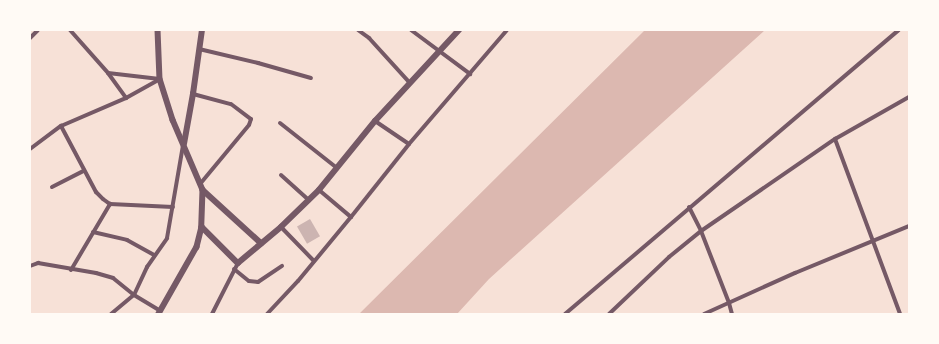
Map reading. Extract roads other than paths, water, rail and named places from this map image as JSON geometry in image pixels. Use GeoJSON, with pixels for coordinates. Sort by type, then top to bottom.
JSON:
{"type":"FeatureCollection","features":[{"type":"Feature","properties":{"kind":"street"},"geometry":{"type":"LineString","coordinates":[[30,38],[38,30]]}},
{"type":"Feature","properties":{"kind":"street"},"geometry":{"type":"LineString","coordinates":[[70,30],[108,73],[126,98]]}},
{"type":"Feature","properties":{"kind":"street"},"geometry":{"type":"LineString","coordinates":[[30,266],[38,263],[71,270],[96,273],[113,278],[160,313],[197,247],[202,227],[202,187],[173,120],[160,79],[158,30]]}},
{"type":"Feature","properties":{"kind":"street"},"geometry":{"type":"LineString","coordinates":[[111,314],[134,295],[154,254],[167,238],[193,94],[202,30]]}},
{"type":"Feature","properties":{"kind":"street"},"geometry":{"type":"LineString","coordinates":[[358,30],[369,38],[410,83]]}},
{"type":"Feature","properties":{"kind":"street"},"geometry":{"type":"LineString","coordinates":[[411,30],[470,74]]}},
{"type":"Feature","properties":{"kind":"street"},"geometry":{"type":"LineString","coordinates":[[212,314],[238,263],[281,227],[319,190],[375,121],[459,30]]}},
{"type":"Feature","properties":{"kind":"street"},"geometry":{"type":"LineString","coordinates":[[267,314],[351,218],[409,144],[507,30]]}},
{"type":"Feature","properties":{"kind":"street"},"geometry":{"type":"LineString","coordinates":[[565,314],[899,30]]}},
{"type":"Feature","properties":{"kind":"street"},"geometry":{"type":"LineString","coordinates":[[199,49],[258,63],[310,78]]}},
{"type":"Feature","properties":{"kind":"street"},"geometry":{"type":"LineString","coordinates":[[108,73],[160,79]]}},
{"type":"Feature","properties":{"kind":"street"},"geometry":{"type":"LineString","coordinates":[[30,149],[61,126],[126,98],[160,79]]}},
{"type":"Feature","properties":{"kind":"street"},"geometry":{"type":"LineString","coordinates":[[193,94],[230,104],[251,119],[249,125],[202,187]]}},
{"type":"Feature","properties":{"kind":"street"},"geometry":{"type":"LineString","coordinates":[[609,314],[669,257],[701,231],[835,139],[909,97]]}},
{"type":"Feature","properties":{"kind":"street"},"geometry":{"type":"LineString","coordinates":[[375,121],[409,144]]}},
{"type":"Feature","properties":{"kind":"street"},"geometry":{"type":"LineString","coordinates":[[280,123],[337,168]]}},
{"type":"Feature","properties":{"kind":"street"},"geometry":{"type":"LineString","coordinates":[[61,126],[96,192],[110,204],[173,207]]}},
{"type":"Feature","properties":{"kind":"street"},"geometry":{"type":"LineString","coordinates":[[835,139],[900,314]]}},
{"type":"Feature","properties":{"kind":"street"},"geometry":{"type":"LineString","coordinates":[[52,187],[84,171]]}},
{"type":"Feature","properties":{"kind":"street"},"geometry":{"type":"LineString","coordinates":[[281,175],[309,200]]}},
{"type":"Feature","properties":{"kind":"street"},"geometry":{"type":"LineString","coordinates":[[202,187],[261,243]]}},
{"type":"Feature","properties":{"kind":"street"},"geometry":{"type":"LineString","coordinates":[[319,190],[351,218]]}},
{"type":"Feature","properties":{"kind":"street"},"geometry":{"type":"LineString","coordinates":[[71,270],[110,204]]}},
{"type":"Feature","properties":{"kind":"street"},"geometry":{"type":"LineString","coordinates":[[689,208],[701,231],[732,314]]}},
{"type":"Feature","properties":{"kind":"street"},"geometry":{"type":"LineString","coordinates":[[704,314],[909,226]]}},
{"type":"Feature","properties":{"kind":"street"},"geometry":{"type":"LineString","coordinates":[[202,227],[238,263]]}},
{"type":"Feature","properties":{"kind":"street"},"geometry":{"type":"LineString","coordinates":[[281,227],[314,261]]}},
{"type":"Feature","properties":{"kind":"street"},"geometry":{"type":"LineString","coordinates":[[93,232],[127,240],[154,254]]}},
{"type":"Feature","properties":{"kind":"street"},"geometry":{"type":"LineString","coordinates":[[234,269],[249,281],[258,282],[282,266]]}}]}
